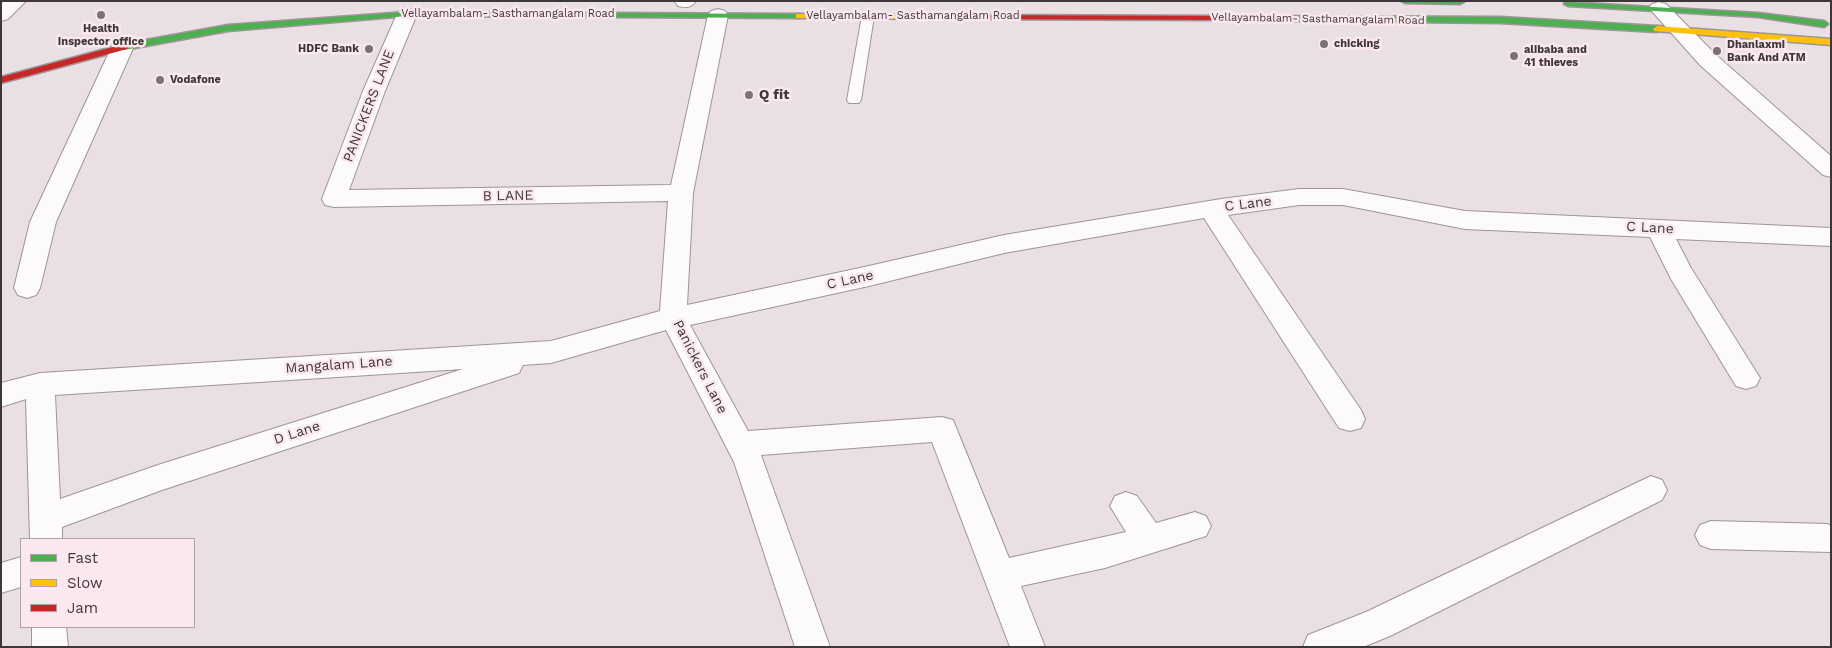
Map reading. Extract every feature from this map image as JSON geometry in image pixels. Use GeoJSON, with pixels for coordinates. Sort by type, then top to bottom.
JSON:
{"type":"FeatureCollection","features":[{"type":"Feature","properties":{"kind":"main road","name":"Vellayambalam- Sasthamangalam Road"},"geometry":{"type":"LineString","coordinates":[[1405,1],[1475,2]]}},
{"type":"Feature","properties":{"kind":"main road"},"geometry":{"type":"LineString","coordinates":[[1426,2],[1436,21]]}},
{"type":"Feature","properties":{"kind":"main road"},"geometry":{"type":"LineString","coordinates":[[1559,3],[1659,8],[1758,16],[1831,25]]}},
{"type":"Feature","properties":{"kind":"main road","name":"Vellayambalam- Sasthamangalam Road"},"geometry":{"type":"LineString","coordinates":[[1,80],[123,46],[204,32],[280,22],[406,14],[692,5],[868,16],[1190,17],[1547,22],[1831,42]]}},
{"type":"Feature","properties":{"kind":"street"},"geometry":{"type":"LineString","coordinates":[[1,15],[16,1]]}},
{"type":"Feature","properties":{"kind":"street","name":"Panickers Lane"},"geometry":{"type":"LineString","coordinates":[[692,5],[673,318],[749,461],[813,647]]}},
{"type":"Feature","properties":{"kind":"street"},"geometry":{"type":"LineString","coordinates":[[1659,8],[1708,60],[1831,169]]}},
{"type":"Feature","properties":{"kind":"street","name":"PANICKERS LANE"},"geometry":{"type":"LineString","coordinates":[[334,199],[374,91],[406,14]]}},
{"type":"Feature","properties":{"kind":"street"},"geometry":{"type":"LineString","coordinates":[[26,288],[43,222],[123,46]]}},
{"type":"Feature","properties":{"kind":"street","name":"B LANE"},"geometry":{"type":"LineString","coordinates":[[334,199],[681,193]]}},
{"type":"Feature","properties":{"kind":"street","name":"C Lane"},"geometry":{"type":"LineString","coordinates":[[673,318],[868,276],[1004,244],[1211,209],[1299,197],[1343,197],[1465,220],[1831,237]]}},
{"type":"Feature","properties":{"kind":"street"},"geometry":{"type":"LineString","coordinates":[[1211,209],[1350,418]]}},
{"type":"Feature","properties":{"kind":"street"},"geometry":{"type":"LineString","coordinates":[[1658,229],[1680,272],[1746,378]]}},
{"type":"Feature","properties":{"kind":"street","name":"Mangalam Lane"},"geometry":{"type":"LineString","coordinates":[[1,395],[40,384],[551,352],[673,318]]}},
{"type":"Feature","properties":{"kind":"street","name":"D Lane"},"geometry":{"type":"LineString","coordinates":[[45,529],[158,478],[551,352]]}},
{"type":"Feature","properties":{"kind":"street"},"geometry":{"type":"LineString","coordinates":[[40,384],[45,529]]}},
{"type":"Feature","properties":{"kind":"street"},"geometry":{"type":"LineString","coordinates":[[740,444],[942,429],[1028,647]]}},
{"type":"Feature","properties":{"kind":"street"},"geometry":{"type":"LineString","coordinates":[[1320,647],[1378,624],[1651,490]]}},
{"type":"Feature","properties":{"kind":"street"},"geometry":{"type":"LineString","coordinates":[[1126,506],[1149,540]]}},
{"type":"Feature","properties":{"kind":"street"},"geometry":{"type":"LineString","coordinates":[[1000,575],[1105,553],[1195,526]]}},
{"type":"Feature","properties":{"kind":"street"},"geometry":{"type":"LineString","coordinates":[[1711,535],[1830,540]]}},
{"type":"Feature","properties":{"kind":"street"},"geometry":{"type":"LineString","coordinates":[[1,578],[20,572]]}},
{"type":"Feature","properties":{"kind":"street"},"geometry":{"type":"LineString","coordinates":[[48,628],[50,647]]}},
{"type":"Feature","properties":{"kind":"lane"},"geometry":{"type":"LineString","coordinates":[[854,100],[868,16]]}},
{"type":"Feature","properties":{"kind":"traffic: fast"},"geometry":{"type":"LineString","coordinates":[[1405,1],[1460,2]]}},
{"type":"Feature","properties":{"kind":"traffic: fast"},"geometry":{"type":"LineString","coordinates":[[1568,4],[1758,15],[1824,24]]}},
{"type":"Feature","properties":{"kind":"traffic: fast"},"geometry":{"type":"LineString","coordinates":[[124,47],[228,28],[407,14],[799,16]]}},
{"type":"Feature","properties":{"kind":"traffic: fast"},"geometry":{"type":"LineString","coordinates":[[1224,18],[1500,20],[1657,29]]}},
{"type":"Feature","properties":{"kind":"traffic: slow"},"geometry":{"type":"LineString","coordinates":[[799,16],[962,17]]}},
{"type":"Feature","properties":{"kind":"traffic: slow"},"geometry":{"type":"LineString","coordinates":[[1657,29],[1831,42]]}},
{"type":"Feature","properties":{"kind":"traffic: jam"},"geometry":{"type":"LineString","coordinates":[[962,17],[1224,18]]}},
{"type":"Feature","properties":{"kind":"traffic: jam"},"geometry":{"type":"LineString","coordinates":[[1,80],[124,47]]}},
{"type":"Feature","properties":{"kind":"place","name":"Health Inspector office"},"geometry":{"type":"Point","coordinates":[101,15]}},
{"type":"Feature","properties":{"kind":"place","name":"chicking"},"geometry":{"type":"Point","coordinates":[1324,44]}},
{"type":"Feature","properties":{"kind":"place","name":"HDFC Bank"},"geometry":{"type":"Point","coordinates":[369,49]}},
{"type":"Feature","properties":{"kind":"place","name":"Dhanlaxmi Bank And ATM"},"geometry":{"type":"Point","coordinates":[1717,51]}},
{"type":"Feature","properties":{"kind":"place","name":"alibaba and 41 thieves"},"geometry":{"type":"Point","coordinates":[1514,56]}},
{"type":"Feature","properties":{"kind":"place","name":"Vodafone"},"geometry":{"type":"Point","coordinates":[160,80]}},
{"type":"Feature","properties":{"kind":"place","name":"Q fit"},"geometry":{"type":"Point","coordinates":[749,95]}}]}
